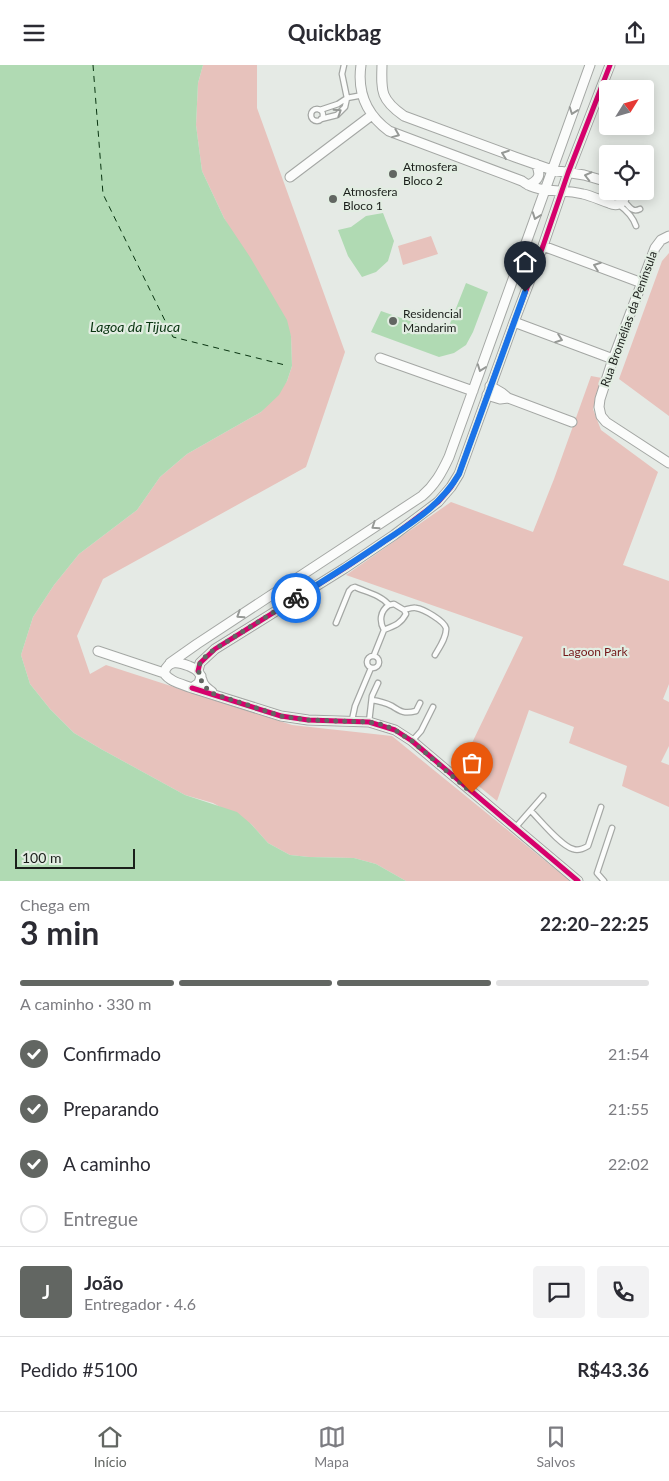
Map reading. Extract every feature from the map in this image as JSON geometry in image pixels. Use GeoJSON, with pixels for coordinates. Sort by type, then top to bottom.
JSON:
{"type":"FeatureCollection","features":[{"type":"Feature","properties":{"kind":"street"},"geometry":{"type":"LineString","coordinates":[[361,65],[360,74],[363,95],[372,115],[378,123],[389,131],[522,181],[528,185],[545,190],[582,193],[612,205],[621,200]]}},
{"type":"Feature","properties":{"kind":"street"},"geometry":{"type":"LineString","coordinates":[[382,65],[381,87],[386,98],[394,108],[404,115],[552,170],[599,179]]}},
{"type":"Feature","properties":{"kind":"street"},"geometry":{"type":"LineString","coordinates":[[164,673],[165,668],[170,663],[197,643],[422,496],[440,476],[449,457],[590,65]]}},
{"type":"Feature","properties":{"kind":"street"},"geometry":{"type":"LineString","coordinates":[[192,688],[198,683],[200,663],[215,649],[345,568],[438,502],[451,487],[459,474],[568,173],[610,65]]}},
{"type":"Feature","properties":{"kind":"street"},"geometry":{"type":"LineString","coordinates":[[290,177],[372,115]]}},
{"type":"Feature","properties":{"kind":"street"},"geometry":{"type":"LineString","coordinates":[[557,155],[559,163],[564,166],[573,161]]}},
{"type":"Feature","properties":{"kind":"street"},"geometry":{"type":"LineString","coordinates":[[528,185],[539,177],[539,170],[536,164]]}},
{"type":"Feature","properties":{"kind":"street"},"geometry":{"type":"LineString","coordinates":[[606,200],[609,203]]}},
{"type":"Feature","properties":{"kind":"street","name":"Rua Bromélias da Península"},"geometry":{"type":"LineString","coordinates":[[668,460],[613,427],[601,416],[599,407],[613,359],[655,248],[661,240],[669,235]]}},
{"type":"Feature","properties":{"kind":"street"},"geometry":{"type":"LineString","coordinates":[[543,246],[642,283]]}},
{"type":"Feature","properties":{"kind":"street"},"geometry":{"type":"LineString","coordinates":[[514,322],[613,359]]}},
{"type":"Feature","properties":{"kind":"street"},"geometry":{"type":"LineString","coordinates":[[380,358],[472,391]]}},
{"type":"Feature","properties":{"kind":"street"},"geometry":{"type":"LineString","coordinates":[[489,391],[500,399],[508,398],[572,422]]}},
{"type":"Feature","properties":{"kind":"street"},"geometry":{"type":"LineString","coordinates":[[402,509],[404,516],[412,521]]}},
{"type":"Feature","properties":{"kind":"street"},"geometry":{"type":"LineString","coordinates":[[98,651],[164,673],[172,681],[281,716],[308,720],[369,722],[395,730],[412,741],[578,881]]}},
{"type":"Feature","properties":{"kind":"street"},"geometry":{"type":"LineString","coordinates":[[170,663],[180,663],[199,674],[203,683],[214,694]]}},
{"type":"Feature","properties":{"kind":"lane"},"geometry":{"type":"LineString","coordinates":[[344,65],[342,75],[347,98],[345,107],[337,115],[316,121],[311,116],[312,111],[315,109],[320,110],[338,104],[347,98],[363,95]]}},
{"type":"Feature","properties":{"kind":"lane"},"geometry":{"type":"LineString","coordinates":[[320,110],[323,114],[321,119]]}},
{"type":"Feature","properties":{"kind":"lane"},"geometry":{"type":"LineString","coordinates":[[623,200],[625,209],[634,220],[636,226]]}},
{"type":"Feature","properties":{"kind":"lane"},"geometry":{"type":"LineString","coordinates":[[624,200],[632,210],[637,211],[640,209]]}},
{"type":"Feature","properties":{"kind":"lane"},"geometry":{"type":"LineString","coordinates":[[336,623],[348,591],[352,588],[355,587],[385,600],[389,605]]}},
{"type":"Feature","properties":{"kind":"lane"},"geometry":{"type":"LineString","coordinates":[[371,668],[367,664],[367,658],[374,655],[384,630],[380,618],[389,605],[394,604],[404,610],[416,608],[443,622],[446,628],[445,635],[435,655]]}},
{"type":"Feature","properties":{"kind":"lane"},"geometry":{"type":"LineString","coordinates":[[384,630],[399,624],[406,614],[404,610]]}},
{"type":"Feature","properties":{"kind":"lane"},"geometry":{"type":"LineString","coordinates":[[352,720],[355,706],[371,668],[378,665],[379,659],[374,655]]}},
{"type":"Feature","properties":{"kind":"lane"},"geometry":{"type":"LineString","coordinates":[[369,722],[372,700],[378,683]]}},
{"type":"Feature","properties":{"kind":"lane"},"geometry":{"type":"LineString","coordinates":[[372,700],[392,706],[398,711],[406,713],[416,711],[420,703]]}},
{"type":"Feature","properties":{"kind":"lane"},"geometry":{"type":"LineString","coordinates":[[412,741],[422,731],[433,707]]}},
{"type":"Feature","properties":{"kind":"lane"},"geometry":{"type":"LineString","coordinates":[[516,828],[543,796]]}},
{"type":"Feature","properties":{"kind":"lane"},"geometry":{"type":"LineString","coordinates":[[531,811],[563,843],[576,850],[588,846],[601,807]]}},
{"type":"Feature","properties":{"kind":"lane"},"geometry":{"type":"LineString","coordinates":[[604,881],[597,873],[612,828]]}},
{"type":"Feature","properties":{"kind":"green space"},"geometry":{"type":"Polygon","coordinates":[[[203,65],[257,65],[257,108],[345,352],[306,467],[103,579],[77,636],[90,674],[106,665],[292,725],[392,736],[570,881],[406,881],[376,864],[354,858],[290,855],[268,843],[251,824],[213,803],[185,795],[74,733],[50,709],[30,684],[21,655],[33,617],[54,585],[79,554],[137,510],[160,477],[187,454],[261,412],[287,381],[292,366],[291,336],[224,218],[202,171],[196,125],[198,83],[203,65]]]}},
{"type":"Feature","properties":{"kind":"green space"},"geometry":{"type":"Polygon","coordinates":[[[431,236],[438,254],[403,265],[398,246],[431,236]]]}},
{"type":"Feature","properties":{"kind":"green space"},"geometry":{"type":"Polygon","coordinates":[[[669,253],[669,416],[619,379],[662,261],[669,253]]]}},
{"type":"Feature","properties":{"kind":"green space","name":"Lagoon Park"},"geometry":{"type":"Polygon","coordinates":[[[591,376],[602,378],[593,409],[601,430],[658,472],[623,565],[669,581],[669,684],[663,699],[669,702],[669,746],[661,762],[669,765],[669,807],[622,786],[627,766],[569,743],[574,727],[529,710],[497,801],[459,770],[523,637],[346,575],[451,502],[533,532],[591,376]]]}},
{"type":"Feature","properties":{"kind":"water","name":"Lagoa da Tijuca"},"geometry":{"type":"Polygon","coordinates":[[[0,65],[203,65],[198,83],[196,125],[202,171],[224,218],[250,257],[287,320],[291,336],[292,366],[287,381],[279,395],[261,412],[187,454],[160,477],[137,510],[79,554],[54,585],[33,617],[21,655],[30,684],[50,709],[74,733],[185,795],[237,812],[268,843],[290,855],[354,858],[376,864],[406,881],[0,881],[0,65]]]}},
{"type":"Feature","properties":{"kind":"water"},"geometry":{"type":"Polygon","coordinates":[[[383,213],[394,241],[388,261],[376,272],[362,277],[348,256],[338,230],[351,227],[366,216],[383,213]]]}},
{"type":"Feature","properties":{"kind":"water","name":"Residencial Mandarim"},"geometry":{"type":"Polygon","coordinates":[[[466,283],[488,292],[466,345],[454,353],[439,357],[371,332],[381,311],[438,331],[449,326],[466,283]]]}},
{"type":"Feature","properties":{"kind":"ferry route"},"geometry":{"type":"LineString","coordinates":[[93,65],[103,194],[173,337],[285,365]]}},
{"type":"Feature","properties":{"kind":"cycle path"},"geometry":{"type":"LineString","coordinates":[[198,671],[200,663],[215,649],[345,568],[394,535],[438,502],[451,487],[459,474],[568,173],[610,65]]}},
{"type":"Feature","properties":{"kind":"cycle path"},"geometry":{"type":"LineString","coordinates":[[192,688],[281,716],[308,720],[369,722],[395,730],[412,741],[578,881]]}},
{"type":"Feature","properties":{"kind":"way so far"},"geometry":{"type":"LineString","coordinates":[[296,598],[215,649],[203,659],[198,667],[198,671],[206,687],[214,694],[281,716],[308,720],[352,720],[384,725],[412,741],[472,793]]}},
{"type":"Feature","properties":{"kind":"place","name":"Atmosfera Bloco 2"},"geometry":{"type":"Point","coordinates":[393,174]}},
{"type":"Feature","properties":{"kind":"place","name":"Atmosfera Bloco 1"},"geometry":{"type":"Point","coordinates":[333,199]}},
{"type":"Feature","properties":{"kind":"place","name":"Residencial Mandarim"},"geometry":{"type":"Point","coordinates":[393,321]}},
{"type":"Feature","properties":{"kind":"route"},"geometry":{"type":"LineString","coordinates":[[296,598],[394,535],[431,508],[451,487],[459,474],[525,292]]}}]}
